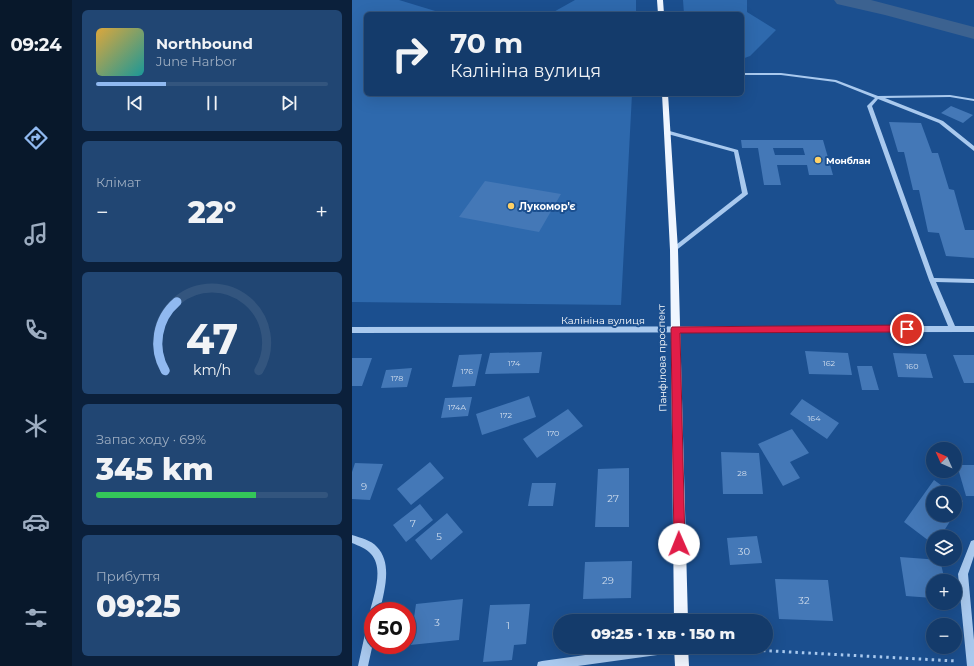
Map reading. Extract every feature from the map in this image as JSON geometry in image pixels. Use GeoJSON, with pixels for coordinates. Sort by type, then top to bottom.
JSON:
{"type":"FeatureCollection","features":[{"type":"Feature","properties":{"kind":"main road"},"geometry":{"type":"LineString","coordinates":[[660,0],[661,12]]}},
{"type":"Feature","properties":{"kind":"main road","name":"Панфілова проспект"},"geometry":{"type":"LineString","coordinates":[[665,96],[674,250],[681,614]]}},
{"type":"Feature","properties":{"kind":"main road"},"geometry":{"type":"LineString","coordinates":[[681,654],[682,666]]}},
{"type":"Feature","properties":{"kind":"street"},"geometry":{"type":"LineString","coordinates":[[744,74],[781,74],[836,81],[941,122],[974,149]]}},
{"type":"Feature","properties":{"kind":"street"},"geometry":{"type":"LineString","coordinates":[[953,329],[932,280],[869,106],[878,97],[950,96],[974,100]]}},
{"type":"Feature","properties":{"kind":"street"},"geometry":{"type":"LineString","coordinates":[[666,132],[736,151],[745,194],[674,250]]}},
{"type":"Feature","properties":{"kind":"street"},"geometry":{"type":"LineString","coordinates":[[932,280],[974,281]]}},
{"type":"Feature","properties":{"kind":"street","name":"Калініна вулиця"},"geometry":{"type":"LineString","coordinates":[[352,330],[974,329]]}},
{"type":"Feature","properties":{"kind":"street"},"geometry":{"type":"LineString","coordinates":[[352,539],[364,542],[376,552],[381,562],[383,576],[377,602]]}},
{"type":"Feature","properties":{"kind":"street"},"geometry":{"type":"LineString","coordinates":[[972,664],[963,574],[974,544]]}},
{"type":"Feature","properties":{"kind":"street"},"geometry":{"type":"LineString","coordinates":[[363,666],[366,654]]}},
{"type":"Feature","properties":{"kind":"street"},"geometry":{"type":"LineString","coordinates":[[542,666],[629,654]]}},
{"type":"Feature","properties":{"kind":"path"},"geometry":{"type":"LineString","coordinates":[[773,652],[972,664]]}},
{"type":"Feature","properties":{"kind":"shaded area"},"geometry":{"type":"Polygon","coordinates":[[[352,0],[399,0],[438,12],[364,12],[364,96],[632,96],[621,305],[352,302],[352,0]]]}},
{"type":"Feature","properties":{"kind":"shaded area"},"geometry":{"type":"Polygon","coordinates":[[[575,0],[636,0],[636,12],[554,12],[575,0]]]}},
{"type":"Feature","properties":{"kind":"shaded area"},"geometry":{"type":"Polygon","coordinates":[[[683,0],[747,0],[747,12],[776,30],[750,56],[744,58],[744,12],[684,12],[683,0]]]}},
{"type":"Feature","properties":{"kind":"building"},"geometry":{"type":"Polygon","coordinates":[[[951,106],[973,115],[963,123],[941,113],[951,106]]]}},
{"type":"Feature","properties":{"kind":"building"},"geometry":{"type":"Polygon","coordinates":[[[889,122],[921,123],[932,153],[938,153],[949,189],[954,190],[965,230],[974,230],[974,258],[946,256],[939,233],[928,232],[919,190],[913,190],[904,152],[898,152],[889,122]]]}},
{"type":"Feature","properties":{"kind":"building"},"geometry":{"type":"Polygon","coordinates":[[[741,140],[823,140],[833,175],[809,175],[807,165],[777,165],[781,185],[764,185],[758,148],[742,148],[741,140]],[[773,148],[775,155],[805,155],[803,148],[773,148]]]}},
{"type":"Feature","properties":{"kind":"building","name":"Лукомор'є"},"geometry":{"type":"Polygon","coordinates":[[[485,181],[561,194],[539,232],[459,217],[485,181]]]}},
{"type":"Feature","properties":{"kind":"building"},"geometry":{"type":"Polygon","coordinates":[[[805,351],[848,353],[852,375],[809,374],[805,351]]]}},
{"type":"Feature","properties":{"kind":"building"},"geometry":{"type":"Polygon","coordinates":[[[542,352],[539,373],[485,374],[490,353],[542,352]]]}},
{"type":"Feature","properties":{"kind":"building"},"geometry":{"type":"Polygon","coordinates":[[[893,353],[926,354],[933,378],[898,377],[893,353]]]}},
{"type":"Feature","properties":{"kind":"building"},"geometry":{"type":"Polygon","coordinates":[[[482,354],[475,386],[452,387],[459,355],[482,354]]]}},
{"type":"Feature","properties":{"kind":"building"},"geometry":{"type":"Polygon","coordinates":[[[953,355],[974,355],[974,383],[964,383],[953,355]]]}},
{"type":"Feature","properties":{"kind":"building"},"geometry":{"type":"Polygon","coordinates":[[[352,358],[372,358],[362,386],[352,386],[352,358]]]}},
{"type":"Feature","properties":{"kind":"building"},"geometry":{"type":"Polygon","coordinates":[[[857,366],[872,366],[879,390],[862,390],[857,366]]]}},
{"type":"Feature","properties":{"kind":"building"},"geometry":{"type":"Polygon","coordinates":[[[412,368],[407,387],[381,388],[386,370],[412,368]]]}},
{"type":"Feature","properties":{"kind":"building"},"geometry":{"type":"Polygon","coordinates":[[[529,396],[536,417],[482,435],[476,414],[529,396]]]}},
{"type":"Feature","properties":{"kind":"building"},"geometry":{"type":"Polygon","coordinates":[[[472,397],[468,416],[441,418],[445,398],[472,397]]]}},
{"type":"Feature","properties":{"kind":"building"},"geometry":{"type":"Polygon","coordinates":[[[802,399],[839,423],[827,439],[790,414],[802,399]]]}},
{"type":"Feature","properties":{"kind":"building"},"geometry":{"type":"Polygon","coordinates":[[[568,409],[583,426],[537,458],[523,439],[568,409]]]}},
{"type":"Feature","properties":{"kind":"building"},"geometry":{"type":"Polygon","coordinates":[[[792,429],[809,453],[790,462],[800,478],[783,486],[758,444],[792,429]]]}},
{"type":"Feature","properties":{"kind":"building"},"geometry":{"type":"Polygon","coordinates":[[[721,452],[759,453],[763,494],[723,494],[721,452]]]}},
{"type":"Feature","properties":{"kind":"building"},"geometry":{"type":"Polygon","coordinates":[[[430,462],[444,478],[411,505],[397,489],[430,462]]]}},
{"type":"Feature","properties":{"kind":"building"},"geometry":{"type":"Polygon","coordinates":[[[355,463],[383,464],[370,500],[352,499],[352,472],[355,463]]]}},
{"type":"Feature","properties":{"kind":"building"},"geometry":{"type":"Polygon","coordinates":[[[962,465],[974,465],[974,496],[966,496],[961,478],[962,478],[962,465]]]}},
{"type":"Feature","properties":{"kind":"building"},"geometry":{"type":"Polygon","coordinates":[[[629,468],[629,527],[595,527],[598,469],[629,468]]]}},
{"type":"Feature","properties":{"kind":"building"},"geometry":{"type":"Polygon","coordinates":[[[934,480],[942,486],[930,486],[934,480]]]}},
{"type":"Feature","properties":{"kind":"building"},"geometry":{"type":"Polygon","coordinates":[[[532,483],[556,483],[553,506],[528,506],[532,483]]]}},
{"type":"Feature","properties":{"kind":"building"},"geometry":{"type":"Polygon","coordinates":[[[926,491],[926,522],[950,522],[944,530],[926,530],[926,539],[904,522],[926,491]]]}},
{"type":"Feature","properties":{"kind":"building"},"geometry":{"type":"Polygon","coordinates":[[[420,504],[433,520],[406,542],[393,525],[420,504]]]}},
{"type":"Feature","properties":{"kind":"building"},"geometry":{"type":"Polygon","coordinates":[[[447,513],[463,532],[431,560],[415,540],[447,513]]]}},
{"type":"Feature","properties":{"kind":"building"},"geometry":{"type":"Polygon","coordinates":[[[757,536],[762,563],[730,565],[727,538],[757,536]]]}},
{"type":"Feature","properties":{"kind":"building"},"geometry":{"type":"Polygon","coordinates":[[[900,557],[926,559],[926,566],[941,566],[943,574],[926,574],[926,597],[906,596],[900,557]]]}},
{"type":"Feature","properties":{"kind":"building"},"geometry":{"type":"Polygon","coordinates":[[[632,561],[631,598],[583,599],[585,562],[632,561]]]}},
{"type":"Feature","properties":{"kind":"building"},"geometry":{"type":"Polygon","coordinates":[[[775,579],[828,580],[833,621],[779,619],[775,579]]]}},
{"type":"Feature","properties":{"kind":"building"},"geometry":{"type":"Polygon","coordinates":[[[463,599],[459,640],[416,644],[416,604],[463,599]]]}},
{"type":"Feature","properties":{"kind":"building"},"geometry":{"type":"Polygon","coordinates":[[[530,604],[526,644],[514,645],[512,660],[483,662],[490,605],[530,604]]]}},
{"type":"Feature","properties":{"kind":"waterway"},"geometry":{"type":"LineString","coordinates":[[844,0],[889,10],[974,33]]}},
{"type":"Feature","properties":{"kind":"place","name":"Монблан"},"geometry":{"type":"Point","coordinates":[818,160]}},
{"type":"Feature","properties":{"kind":"place","name":"Лукомор'є"},"geometry":{"type":"Point","coordinates":[511,206]}},
{"type":"Feature","properties":{"kind":"route"},"geometry":{"type":"LineString","coordinates":[[679,544],[676,329],[907,329]]}}]}
